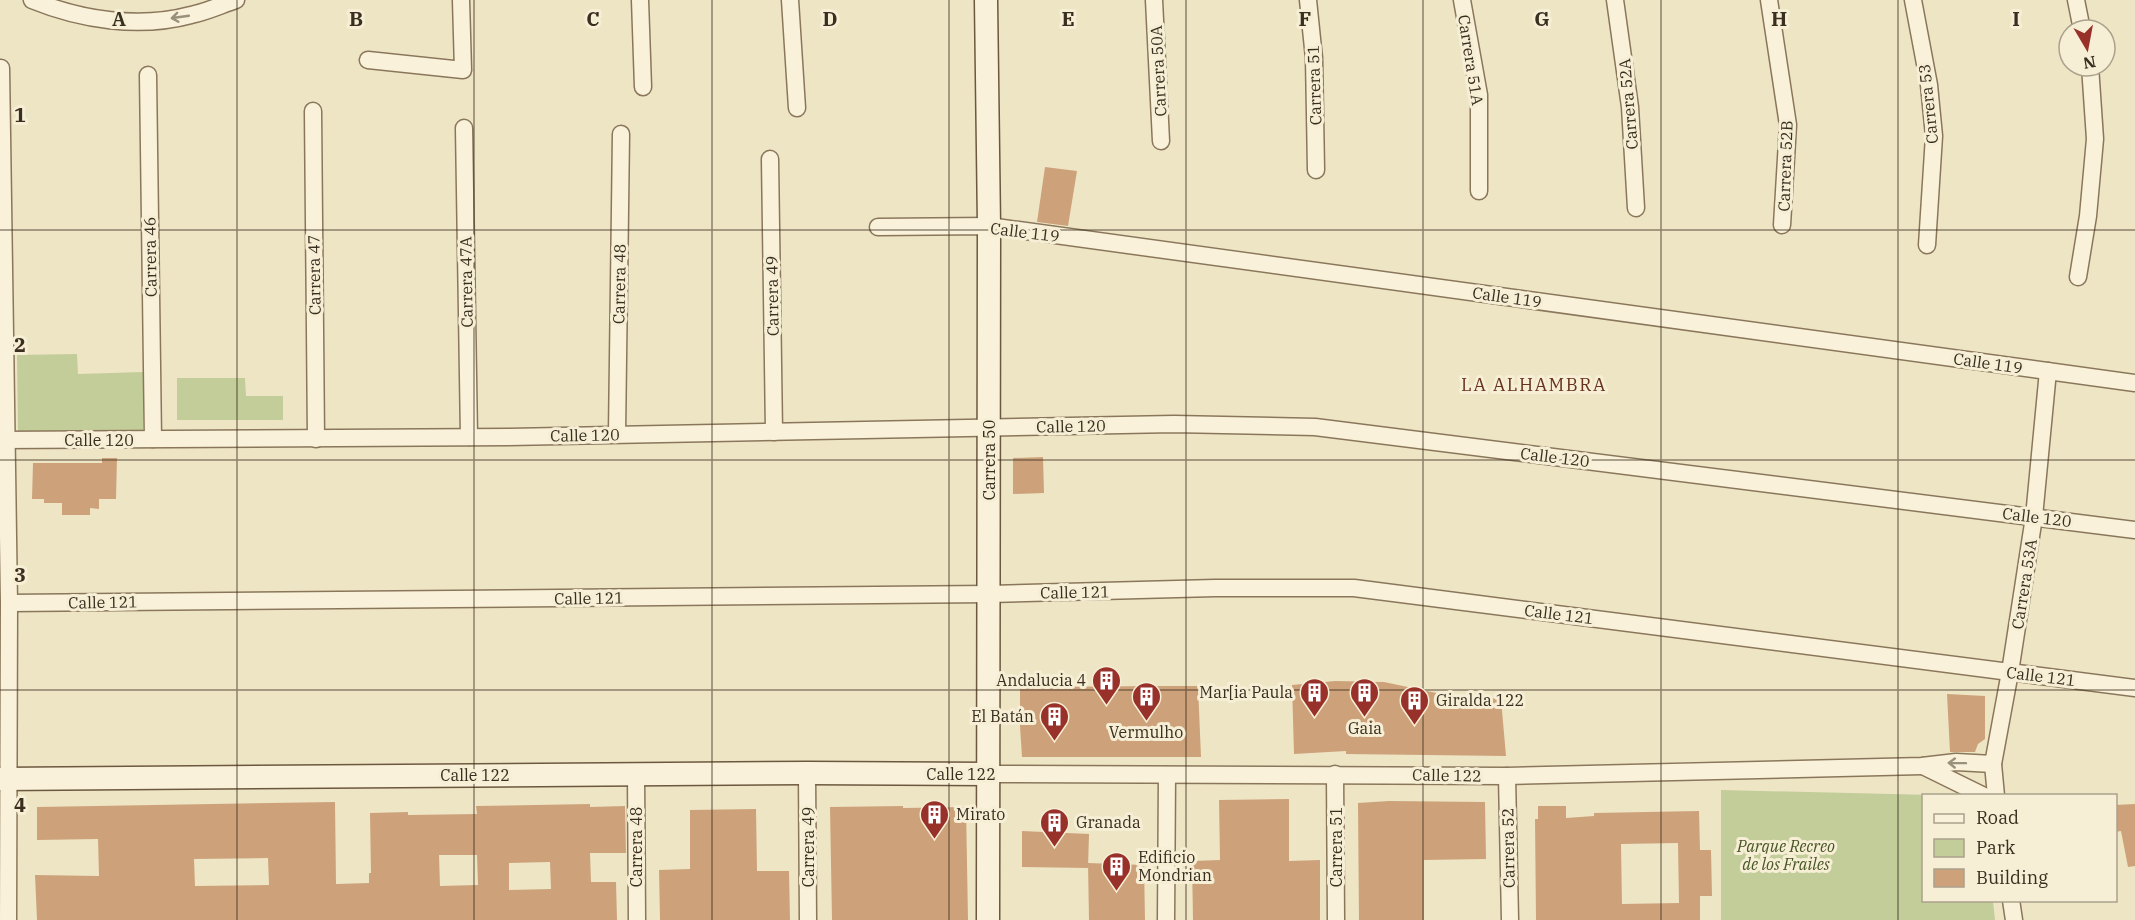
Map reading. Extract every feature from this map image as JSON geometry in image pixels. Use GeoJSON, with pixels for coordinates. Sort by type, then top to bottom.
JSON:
{"type":"FeatureCollection","features":[{"type":"Feature","properties":{"kind":"street"},"geometry":{"type":"LineString","coordinates":[[32,0],[94,19],[143,22],[191,16],[236,0]]}},
{"type":"Feature","properties":{"kind":"street"},"geometry":{"type":"LineString","coordinates":[[368,60],[463,70],[460,0]]}},
{"type":"Feature","properties":{"kind":"street"},"geometry":{"type":"LineString","coordinates":[[640,0],[643,87]]}},
{"type":"Feature","properties":{"kind":"street"},"geometry":{"type":"LineString","coordinates":[[790,0],[798,108]]}},
{"type":"Feature","properties":{"kind":"street","name":"Carrera 50"},"geometry":{"type":"LineString","coordinates":[[986,0],[990,594],[988,920]]}},
{"type":"Feature","properties":{"kind":"street","name":"Carrera 50A"},"geometry":{"type":"LineString","coordinates":[[1154,0],[1161,141]]}},
{"type":"Feature","properties":{"kind":"street","name":"Carrera 51"},"geometry":{"type":"LineString","coordinates":[[1308,0],[1314,58],[1316,170]]}},
{"type":"Feature","properties":{"kind":"street","name":"Carrera 51A"},"geometry":{"type":"LineString","coordinates":[[1462,0],[1479,95],[1479,191]]}},
{"type":"Feature","properties":{"kind":"street","name":"Carrera 52A"},"geometry":{"type":"LineString","coordinates":[[1615,0],[1630,107],[1636,208]]}},
{"type":"Feature","properties":{"kind":"street","name":"Carrera 52B"},"geometry":{"type":"LineString","coordinates":[[1770,0],[1788,125],[1782,225]]}},
{"type":"Feature","properties":{"kind":"street","name":"Carrera 53"},"geometry":{"type":"LineString","coordinates":[[1913,0],[1929,85],[1934,136],[1927,245]]}},
{"type":"Feature","properties":{"kind":"street"},"geometry":{"type":"LineString","coordinates":[[2076,0],[2080,18]]}},
{"type":"Feature","properties":{"kind":"street"},"geometry":{"type":"LineString","coordinates":[[0,68],[3,440],[9,603],[4,779],[8,920]]}},
{"type":"Feature","properties":{"kind":"street","name":"Carrera 46"},"geometry":{"type":"LineString","coordinates":[[148,75],[153,439]]}},
{"type":"Feature","properties":{"kind":"street"},"geometry":{"type":"LineString","coordinates":[[2078,277],[2088,216],[2095,140],[2091,78]]}},
{"type":"Feature","properties":{"kind":"street","name":"Carrera 47"},"geometry":{"type":"LineString","coordinates":[[313,111],[316,439]]}},
{"type":"Feature","properties":{"kind":"street","name":"Carrera 47A"},"geometry":{"type":"LineString","coordinates":[[464,128],[469,437]]}},
{"type":"Feature","properties":{"kind":"street","name":"Carrera 48"},"geometry":{"type":"LineString","coordinates":[[618,434],[621,134]]}},
{"type":"Feature","properties":{"kind":"street","name":"Carrera 49"},"geometry":{"type":"LineString","coordinates":[[770,159],[774,432]]}},
{"type":"Feature","properties":{"kind":"street","name":"Calle 119"},"geometry":{"type":"LineString","coordinates":[[878,227],[989,226],[2135,383]]}},
{"type":"Feature","properties":{"kind":"street","name":"Carrera 53A"},"geometry":{"type":"LineString","coordinates":[[1996,794],[1993,764],[2034,517],[2048,371]]}},
{"type":"Feature","properties":{"kind":"street","name":"Calle 120"},"geometry":{"type":"LineString","coordinates":[[3,440],[469,437],[1174,424],[1314,427],[2135,530]]}},
{"type":"Feature","properties":{"kind":"street","name":"Calle 121"},"geometry":{"type":"LineString","coordinates":[[9,603],[990,594],[1215,588],[1354,588],[2135,688]]}},
{"type":"Feature","properties":{"kind":"street","name":"Calle 122"},"geometry":{"type":"LineString","coordinates":[[4,779],[807,773],[1507,776],[1922,766],[1956,762],[1993,764]]}},
{"type":"Feature","properties":{"kind":"street","name":"Calle 122"},"geometry":{"type":"LineString","coordinates":[[1922,766],[1982,794]]}},
{"type":"Feature","properties":{"kind":"street","name":"Carrera 49"},"geometry":{"type":"LineString","coordinates":[[807,773],[808,920]]}},
{"type":"Feature","properties":{"kind":"street","name":"Carrera 48"},"geometry":{"type":"LineString","coordinates":[[636,774],[637,920]]}},
{"type":"Feature","properties":{"kind":"street","name":"Carrera 51"},"geometry":{"type":"LineString","coordinates":[[1335,774],[1336,920]]}},
{"type":"Feature","properties":{"kind":"street"},"geometry":{"type":"LineString","coordinates":[[1166,920],[1167,775]]}},
{"type":"Feature","properties":{"kind":"street","name":"Carrera 52"},"geometry":{"type":"LineString","coordinates":[[1507,776],[1509,920]]}},
{"type":"Feature","properties":{"kind":"street"},"geometry":{"type":"LineString","coordinates":[[2011,902],[2014,920]]}},
{"type":"Feature","properties":{"kind":"green space"},"geometry":{"type":"Polygon","coordinates":[[[77,354],[78,374],[143,372],[143,431],[18,434],[17,355],[77,354]]]}},
{"type":"Feature","properties":{"kind":"green space"},"geometry":{"type":"Polygon","coordinates":[[[177,378],[245,378],[246,396],[283,396],[283,420],[177,420],[177,378]]]}},
{"type":"Feature","properties":{"kind":"green space","name":"Parque Recreo de los Frailes"},"geometry":{"type":"Polygon","coordinates":[[[1721,790],[1922,795],[1922,902],[1993,902],[1995,920],[1721,920],[1721,790]]]}},
{"type":"Feature","properties":{"kind":"building"},"geometry":{"type":"Polygon","coordinates":[[[1045,167],[1077,171],[1068,226],[1037,222],[1045,167]]]}},
{"type":"Feature","properties":{"kind":"building"},"geometry":{"type":"Polygon","coordinates":[[[1043,457],[1044,493],[1013,494],[1013,458],[1043,457]]]}},
{"type":"Feature","properties":{"kind":"building"},"geometry":{"type":"Polygon","coordinates":[[[102,458],[117,458],[116,499],[99,499],[99,509],[90,508],[90,515],[62,515],[62,503],[44,503],[44,499],[32,499],[33,463],[102,463],[102,458]]]}},
{"type":"Feature","properties":{"kind":"building"},"geometry":{"type":"Polygon","coordinates":[[[1335,681],[1384,682],[1446,695],[1501,699],[1506,756],[1346,754],[1346,751],[1294,754],[1292,685],[1335,681]]]}},
{"type":"Feature","properties":{"kind":"building"},"geometry":{"type":"Polygon","coordinates":[[[1198,686],[1201,757],[1022,757],[1020,687],[1198,686]]]}},
{"type":"Feature","properties":{"kind":"building"},"geometry":{"type":"Polygon","coordinates":[[[1947,694],[1985,696],[1985,739],[1978,744],[1975,752],[1950,752],[1947,694]]]}},
{"type":"Feature","properties":{"kind":"building"},"geometry":{"type":"Polygon","coordinates":[[[1289,799],[1289,861],[1320,860],[1320,920],[1193,920],[1192,861],[1220,860],[1219,800],[1289,799]]]}},
{"type":"Feature","properties":{"kind":"building"},"geometry":{"type":"Polygon","coordinates":[[[335,802],[336,884],[369,883],[369,873],[371,873],[370,813],[477,814],[476,806],[590,804],[590,807],[625,806],[626,853],[590,853],[591,882],[616,882],[617,920],[37,920],[35,875],[99,876],[98,839],[37,840],[37,807],[335,802]],[[439,855],[440,886],[478,885],[477,855],[439,855]],[[268,858],[194,859],[195,886],[269,885],[268,858]],[[550,862],[509,863],[509,890],[551,889],[550,862]]]}},
{"type":"Feature","properties":{"kind":"building"},"geometry":{"type":"Polygon","coordinates":[[[1485,802],[1486,859],[1424,860],[1424,920],[1359,920],[1358,803],[1485,802]]]}},
{"type":"Feature","properties":{"kind":"building"},"geometry":{"type":"Polygon","coordinates":[[[2135,804],[2135,866],[2128,867],[2121,831],[2117,832],[2117,805],[2135,804]]]}},
{"type":"Feature","properties":{"kind":"building"},"geometry":{"type":"Polygon","coordinates":[[[903,806],[903,808],[966,807],[968,920],[832,920],[830,807],[903,806]]]}},
{"type":"Feature","properties":{"kind":"building"},"geometry":{"type":"Polygon","coordinates":[[[1538,806],[1566,806],[1566,818],[1594,816],[1594,813],[1699,811],[1700,850],[1711,850],[1712,896],[1700,896],[1700,920],[1536,920],[1535,819],[1538,819],[1538,806]],[[1678,843],[1621,844],[1622,904],[1679,903],[1678,843]]]}},
{"type":"Feature","properties":{"kind":"building"},"geometry":{"type":"Polygon","coordinates":[[[756,809],[757,871],[789,871],[790,920],[660,920],[659,870],[690,869],[690,810],[756,809]]]}},
{"type":"Feature","properties":{"kind":"building","name":"Granada"},"geometry":{"type":"Polygon","coordinates":[[[1022,831],[1089,834],[1088,868],[1022,867],[1022,831]]]}},
{"type":"Feature","properties":{"kind":"building","name":"Edificio Mondrian"},"geometry":{"type":"Polygon","coordinates":[[[1088,863],[1144,865],[1145,920],[1089,920],[1088,863]]]}},
{"type":"Feature","properties":{"kind":"place","name":"Andalucia 4"},"geometry":{"type":"Point","coordinates":[1107,706]}},
{"type":"Feature","properties":{"kind":"place","name":"Mar[ia Paula"},"geometry":{"type":"Point","coordinates":[1314,718]}},
{"type":"Feature","properties":{"kind":"place","name":"Gaia"},"geometry":{"type":"Point","coordinates":[1365,718]}},
{"type":"Feature","properties":{"kind":"place","name":"Vermulho"},"geometry":{"type":"Point","coordinates":[1146,722]}},
{"type":"Feature","properties":{"kind":"place","name":"Giralda 122"},"geometry":{"type":"Point","coordinates":[1415,726]}},
{"type":"Feature","properties":{"kind":"place","name":"El Batán"},"geometry":{"type":"Point","coordinates":[1055,742]}},
{"type":"Feature","properties":{"kind":"place","name":"Mirato"},"geometry":{"type":"Point","coordinates":[935,840]}},
{"type":"Feature","properties":{"kind":"place","name":"Granada"},"geometry":{"type":"Point","coordinates":[1055,848]}},
{"type":"Feature","properties":{"kind":"place","name":"Edificio Mondrian"},"geometry":{"type":"Point","coordinates":[1117,892]}},
{"type":"Feature","properties":{"kind":"district","name":"LA ALHAMBRA"},"geometry":{"type":"Point","coordinates":[1534,384]}}]}
